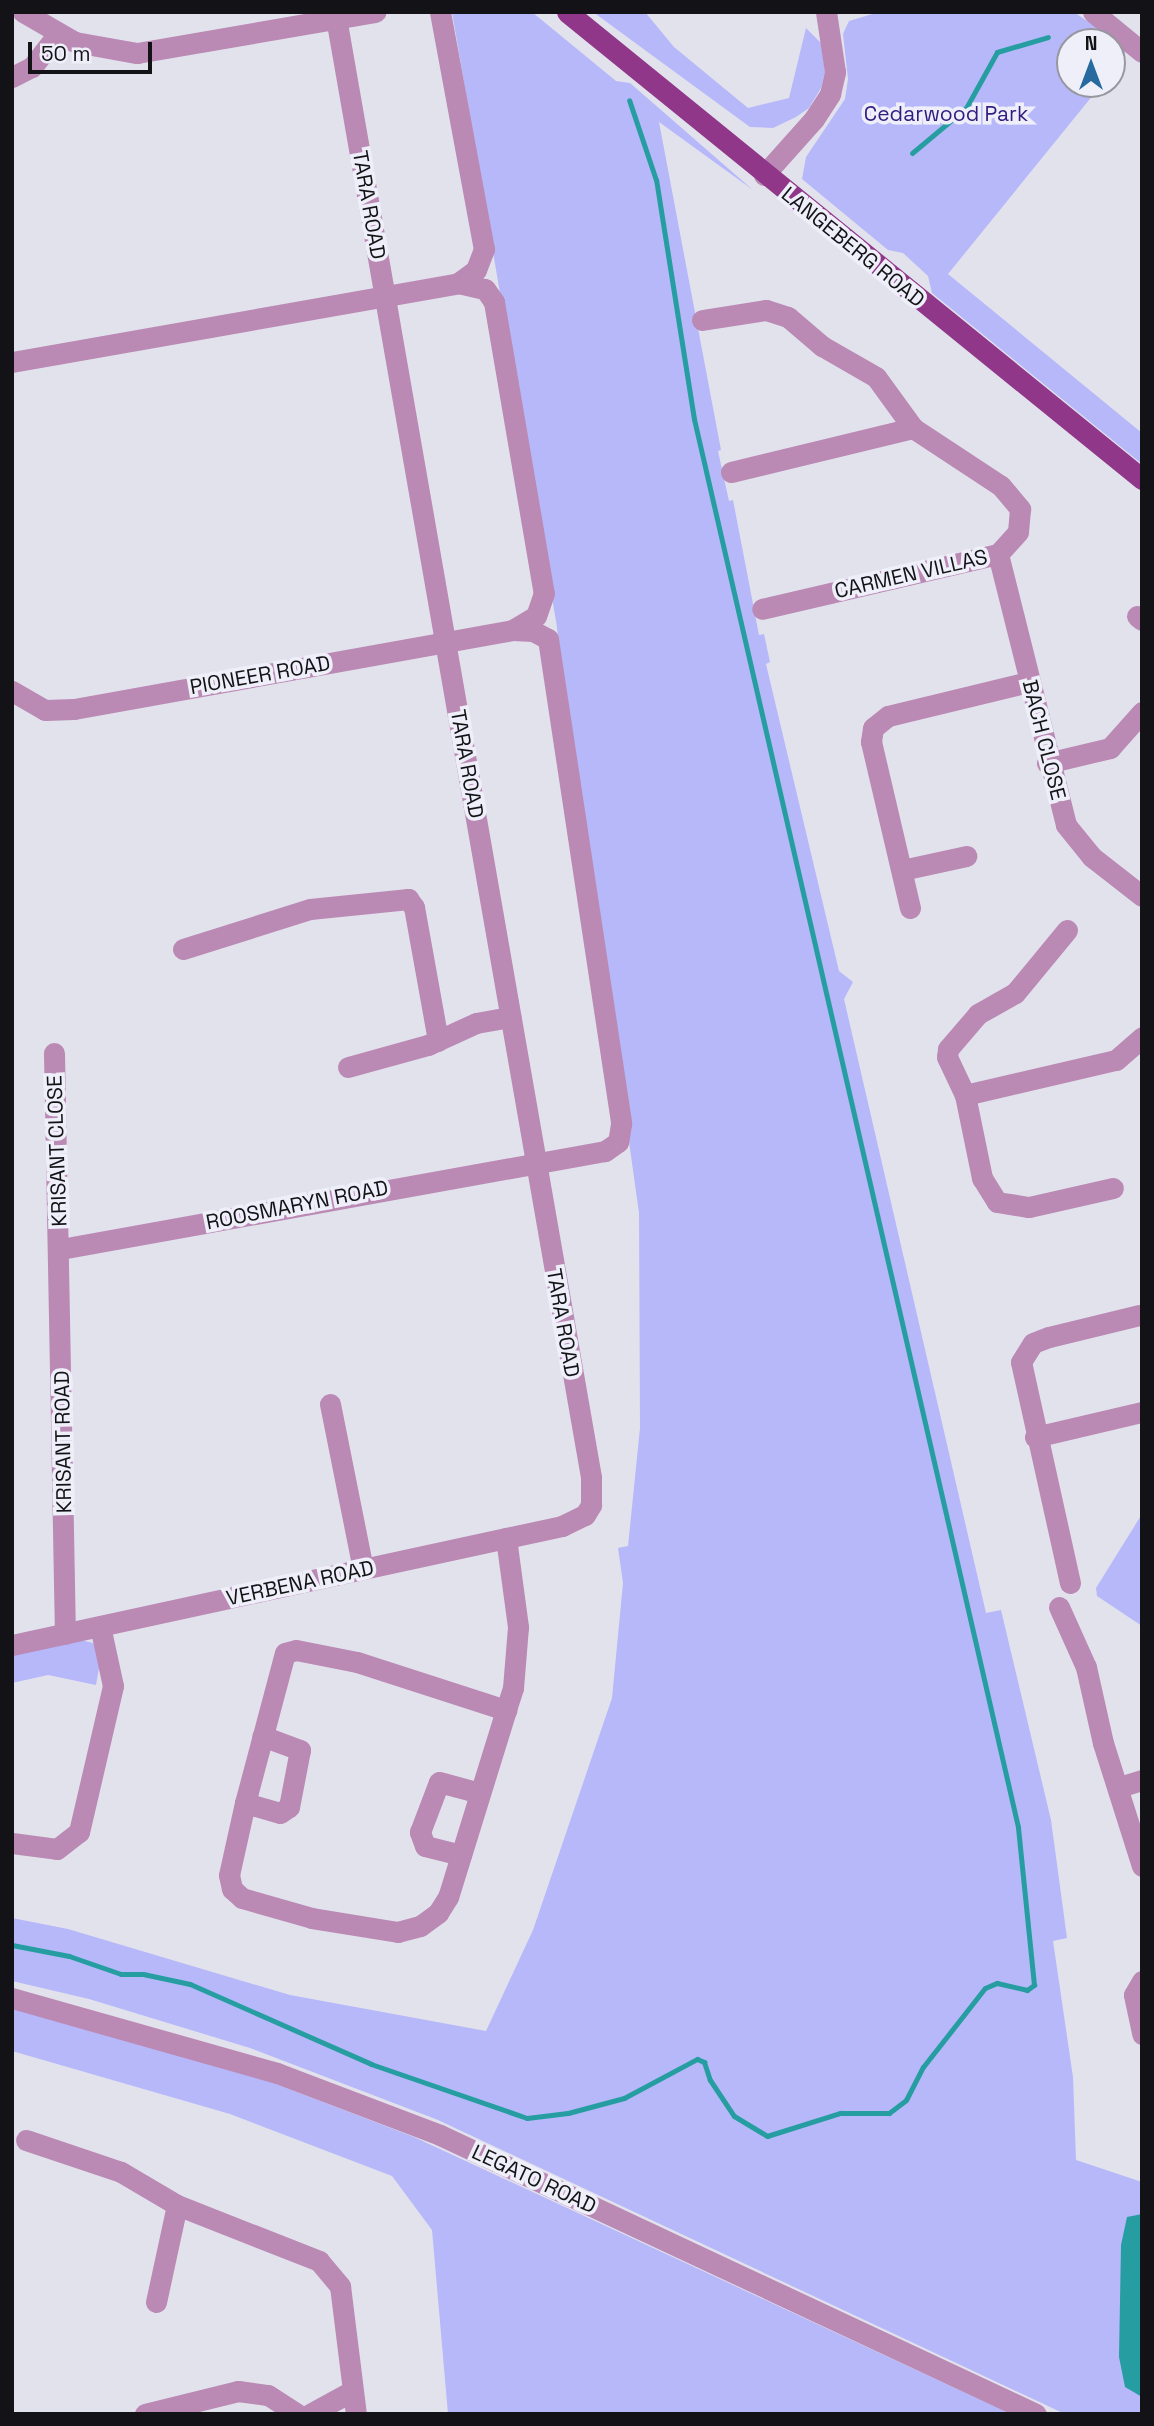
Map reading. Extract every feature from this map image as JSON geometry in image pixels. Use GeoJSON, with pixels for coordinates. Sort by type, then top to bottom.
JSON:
{"type":"FeatureCollection","features":[{"type":"Feature","properties":{"kind":"main road","name":"LANGEBERG ROAD"},"geometry":{"type":"LineString","coordinates":[[567,12],[764,175],[1142,479]]}},
{"type":"Feature","properties":{"kind":"street"},"geometry":{"type":"LineString","coordinates":[[23,12],[57,34],[94,48],[137,53],[336,15],[375,12]]}},
{"type":"Feature","properties":{"kind":"street"},"geometry":{"type":"LineString","coordinates":[[440,12],[484,249],[476,271],[458,283]]}},
{"type":"Feature","properties":{"kind":"street"},"geometry":{"type":"LineString","coordinates":[[1093,12],[1142,52]]}},
{"type":"Feature","properties":{"kind":"street"},"geometry":{"type":"LineString","coordinates":[[764,175],[814,119],[830,94],[835,72],[829,13]]}},
{"type":"Feature","properties":{"kind":"street","name":"TARA ROAD"},"geometry":{"type":"LineString","coordinates":[[336,15],[591,1477],[591,1505],[585,1514]]}},
{"type":"Feature","properties":{"kind":"street"},"geometry":{"type":"LineString","coordinates":[[12,77],[32,67],[57,34]]}},
{"type":"Feature","properties":{"kind":"street"},"geometry":{"type":"LineString","coordinates":[[12,362],[458,283],[485,289],[494,302],[544,593],[536,616],[513,629]]}},
{"type":"Feature","properties":{"kind":"street","name":"CARMEN VILLAS"},"geometry":{"type":"LineString","coordinates":[[702,320],[766,310],[788,317],[822,346],[876,377],[913,428],[1001,486],[1018,502],[1018,532],[998,554],[762,609]]}},
{"type":"Feature","properties":{"kind":"street"},"geometry":{"type":"LineString","coordinates":[[731,472],[913,428]]}},
{"type":"Feature","properties":{"kind":"street","name":"BACH CLOSE"},"geometry":{"type":"LineString","coordinates":[[998,554],[1047,763],[1071,834],[1142,896]]}},
{"type":"Feature","properties":{"kind":"street","name":"PIONEER ROAD"},"geometry":{"type":"LineString","coordinates":[[12,691],[45,710],[74,709],[513,629]]}},
{"type":"Feature","properties":{"kind":"street","name":"ROOSMARYN ROAD"},"geometry":{"type":"LineString","coordinates":[[61,1249],[614,1147],[621,1124],[550,645],[533,631],[513,629]]}},
{"type":"Feature","properties":{"kind":"street"},"geometry":{"type":"LineString","coordinates":[[910,908],[871,742],[876,722],[888,716],[1029,682]]}},
{"type":"Feature","properties":{"kind":"street"},"geometry":{"type":"LineString","coordinates":[[1047,763],[1110,748],[1142,712]]}},
{"type":"Feature","properties":{"kind":"street"},"geometry":{"type":"LineString","coordinates":[[902,870],[966,856]]}},
{"type":"Feature","properties":{"kind":"street"},"geometry":{"type":"LineString","coordinates":[[183,949],[310,909],[408,899],[414,908],[438,1041]]}},
{"type":"Feature","properties":{"kind":"street"},"geometry":{"type":"LineString","coordinates":[[1067,930],[1015,993],[978,1014],[948,1049],[947,1060],[965,1095],[982,1178],[997,1202],[1029,1207],[1113,1188]]}},
{"type":"Feature","properties":{"kind":"street"},"geometry":{"type":"LineString","coordinates":[[348,1066],[438,1041],[476,1023],[510,1017]]}},
{"type":"Feature","properties":{"kind":"street"},"geometry":{"type":"LineString","coordinates":[[965,1095],[1116,1060],[1140,1042]]}},
{"type":"Feature","properties":{"kind":"street","name":"KRISANT CLOSE"},"geometry":{"type":"LineString","coordinates":[[54,1053],[61,1249]]}},
{"type":"Feature","properties":{"kind":"street","name":"KRISANT ROAD"},"geometry":{"type":"LineString","coordinates":[[61,1249],[65,1634]]}},
{"type":"Feature","properties":{"kind":"street"},"geometry":{"type":"LineString","coordinates":[[1070,1583],[1021,1370],[1027,1349],[1049,1336],[1139,1315]]}},
{"type":"Feature","properties":{"kind":"street"},"geometry":{"type":"LineString","coordinates":[[330,1404],[363,1569]]}},
{"type":"Feature","properties":{"kind":"street"},"geometry":{"type":"LineString","coordinates":[[1035,1437],[1142,1412]]}},
{"type":"Feature","properties":{"kind":"street","name":"VERBENA ROAD"},"geometry":{"type":"LineString","coordinates":[[12,1645],[562,1526],[585,1514]]}},
{"type":"Feature","properties":{"kind":"street"},"geometry":{"type":"LineString","coordinates":[[506,1538],[518,1627],[506,1710],[448,1897],[438,1913],[420,1926],[398,1932],[312,1918],[242,1898],[232,1889],[229,1875],[281,1658],[296,1650],[357,1662],[506,1710]]}},
{"type":"Feature","properties":{"kind":"street"},"geometry":{"type":"LineString","coordinates":[[1059,1607],[1086,1667],[1103,1743],[1142,1866]]}},
{"type":"Feature","properties":{"kind":"street"},"geometry":{"type":"LineString","coordinates":[[12,1843],[57,1849],[79,1832],[113,1686],[100,1626]]}},
{"type":"Feature","properties":{"kind":"street"},"geometry":{"type":"LineString","coordinates":[[245,1803],[280,1813],[289,1807],[300,1750],[262,1736]]}},
{"type":"Feature","properties":{"kind":"street"},"geometry":{"type":"LineString","coordinates":[[1119,1787],[1142,1780]]}},
{"type":"Feature","properties":{"kind":"street"},"geometry":{"type":"LineString","coordinates":[[461,1855],[425,1846],[420,1832],[439,1782],[480,1793]]}},
{"type":"Feature","properties":{"kind":"street"},"geometry":{"type":"LineString","coordinates":[[1142,1981],[1134,1995],[1142,2034]]}},
{"type":"Feature","properties":{"kind":"street","name":"LEGATO ROAD"},"geometry":{"type":"LineString","coordinates":[[12,1998],[277,2073],[440,2135],[1036,2414]]}},
{"type":"Feature","properties":{"kind":"street"},"geometry":{"type":"LineString","coordinates":[[26,2140],[121,2172],[177,2205],[303,2253],[330,2270],[340,2286],[356,2414]]}},
{"type":"Feature","properties":{"kind":"street"},"geometry":{"type":"LineString","coordinates":[[156,2302],[177,2205]]}},
{"type":"Feature","properties":{"kind":"street"},"geometry":{"type":"LineString","coordinates":[[145,2414],[238,2391],[268,2395],[297,2414]]}},
{"type":"Feature","properties":{"kind":"street"},"geometry":{"type":"LineString","coordinates":[[310,2414],[352,2391]]}},
{"type":"Feature","properties":{"kind":"green space"},"geometry":{"type":"Polygon","coordinates":[[[452,12],[532,12],[616,81],[630,83],[753,190],[659,122],[721,450],[718,451],[729,501],[733,500],[759,635],[764,634],[770,662],[766,664],[839,971],[853,982],[844,999],[986,1613],[1001,1610],[1051,1820],[1067,1938],[1053,1941],[1073,2077],[1076,2160],[1142,2182],[1142,2414],[1065,2414],[438,2120],[250,2048],[89,1999],[12,1981],[12,1918],[68,1929],[290,1995],[486,2031],[533,1930],[612,1698],[623,1583],[618,1548],[628,1546],[640,1428],[639,1213],[556,621],[452,12]]]}},
{"type":"Feature","properties":{"kind":"green space"},"geometry":{"type":"Polygon","coordinates":[[[593,12],[645,12],[674,47],[748,108],[789,98],[806,28],[821,43],[825,72],[821,88],[809,108],[796,117],[773,128],[750,127],[593,12]]]}},
{"type":"Feature","properties":{"kind":"green space","name":"Cedarwood Park"},"geometry":{"type":"Polygon","coordinates":[[[879,12],[1074,12],[1097,28],[1056,28],[1056,98],[1091,98],[948,274],[1142,433],[1142,464],[932,293],[928,276],[903,253],[888,250],[802,179],[806,157],[845,99],[848,79],[843,34],[849,21],[879,12]]]}},
{"type":"Feature","properties":{"kind":"green space"},"geometry":{"type":"Polygon","coordinates":[[[1142,1514],[1142,1626],[1097,1596],[1096,1588],[1142,1514]]]}},
{"type":"Feature","properties":{"kind":"green space"},"geometry":{"type":"Polygon","coordinates":[[[81,1640],[93,1643],[101,1657],[96,1685],[48,1675],[12,1683],[12,1655],[81,1640]]]}},
{"type":"Feature","properties":{"kind":"green space"},"geometry":{"type":"Polygon","coordinates":[[[12,2004],[219,2062],[414,2137],[1011,2414],[448,2414],[432,2230],[392,2176],[230,2114],[12,2051],[12,2004]]]}},
{"type":"Feature","properties":{"kind":"shaded area"},"geometry":{"type":"Polygon","coordinates":[[[1142,2214],[1142,2397],[1125,2387],[1119,2357],[1121,2245],[1127,2217],[1142,2214]]]}},
{"type":"Feature","properties":{"kind":"waterway"},"geometry":{"type":"LineString","coordinates":[[912,153],[966,108],[997,52],[1048,37]]}},
{"type":"Feature","properties":{"kind":"waterway"},"geometry":{"type":"LineString","coordinates":[[12,1945],[69,1956],[121,1974],[143,1974],[190,1984],[371,2064],[527,2118],[568,2113],[624,2098],[697,2059],[704,2062],[710,2080],[734,2116],[767,2136],[840,2113],[889,2113],[906,2100],[923,2067],[985,1988],[997,1983],[1027,1990],[1034,1985],[1018,1827],[694,419],[656,180],[629,100]]}}]}
